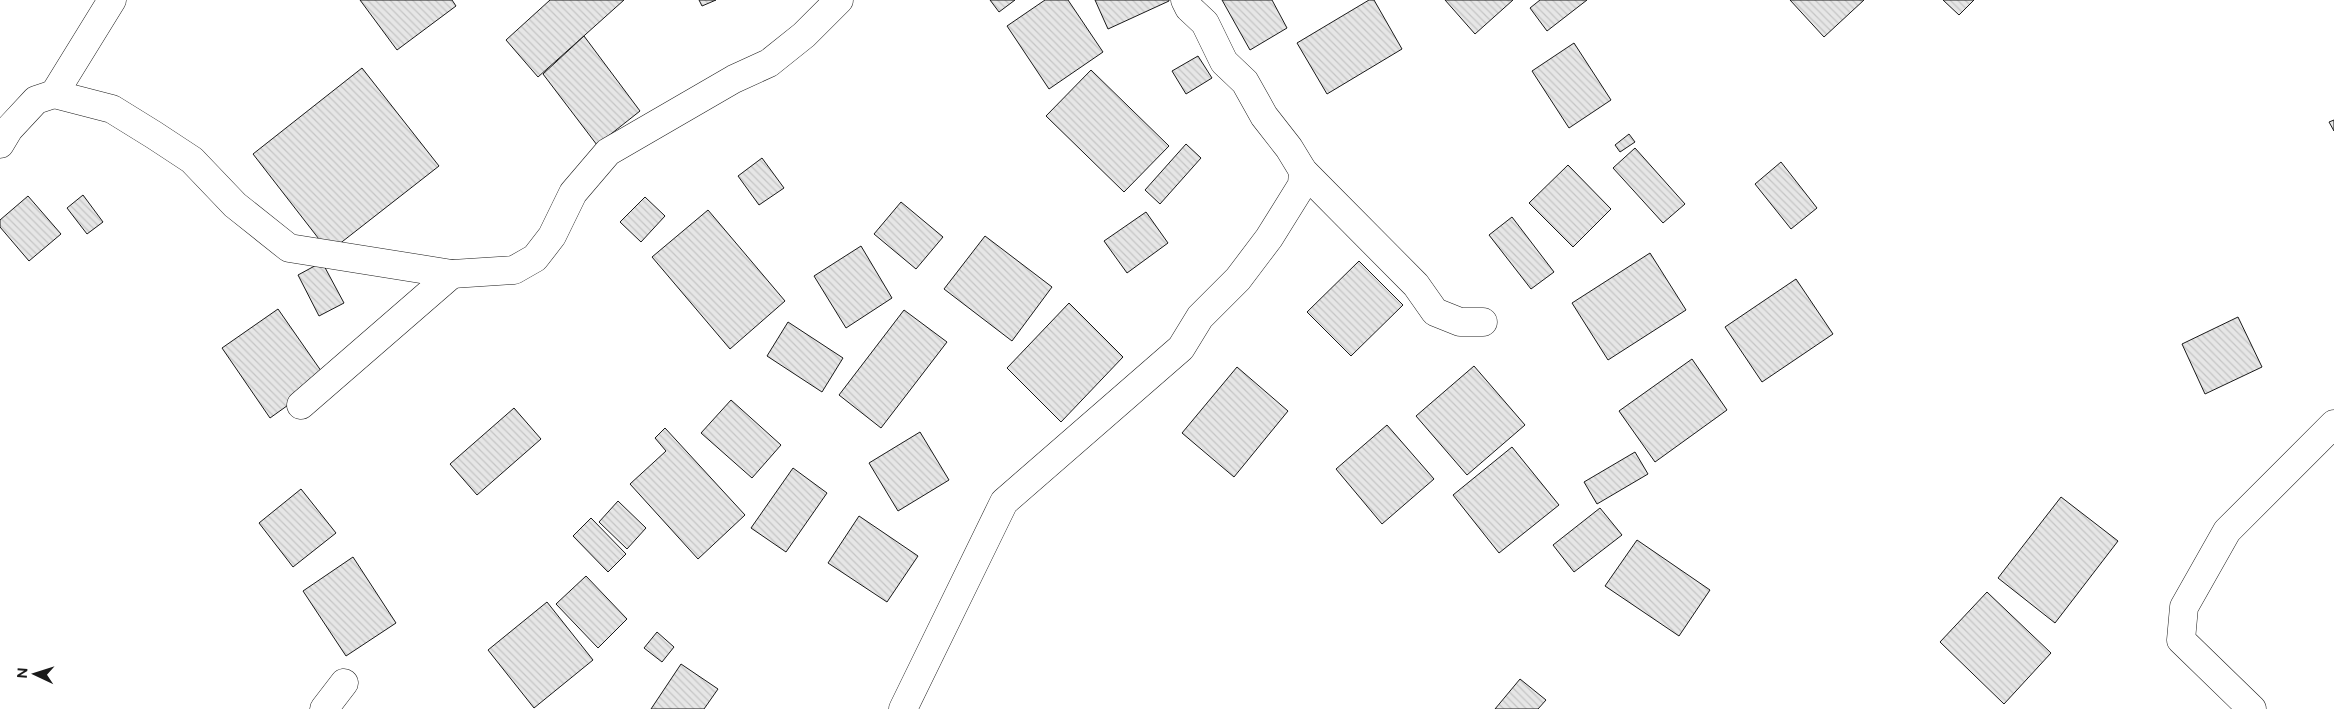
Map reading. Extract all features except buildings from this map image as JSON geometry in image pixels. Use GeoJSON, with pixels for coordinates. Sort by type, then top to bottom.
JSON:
{"type":"FeatureCollection","features":[{"type":"Feature","properties":{"kind":"street"},"geometry":{"type":"LineString","coordinates":[[54,94],[112,0]]}},
{"type":"Feature","properties":{"kind":"street"},"geometry":{"type":"LineString","coordinates":[[0,144],[9,129],[36,100],[54,94],[112,109],[154,135],[192,160],[235,205],[289,248],[452,274],[514,270],[535,258],[552,236],[573,193],[608,152],[734,79],[769,62],[804,35],[839,0]]}},
{"type":"Feature","properties":{"kind":"street"},"geometry":{"type":"LineString","coordinates":[[1186,0],[1189,8],[1205,23],[1224,62],[1245,82],[1264,116],[1289,148],[1303,171],[1416,284],[1435,312],[1460,322],[1482,322]]}},
{"type":"Feature","properties":{"kind":"street"},"geometry":{"type":"LineString","coordinates":[[903,709],[1004,502],[1181,348],[1200,317],[1238,278],[1269,238],[1302,185],[1303,171]]}},
{"type":"Feature","properties":{"kind":"street"},"geometry":{"type":"LineString","coordinates":[[302,405],[452,274]]}},
{"type":"Feature","properties":{"kind":"street"},"geometry":{"type":"LineString","coordinates":[[2252,709],[2182,640],[2184,607],[2227,532],[2334,424]]}},
{"type":"Feature","properties":{"kind":"street"},"geometry":{"type":"LineString","coordinates":[[324,709],[344,683]]}}]}
